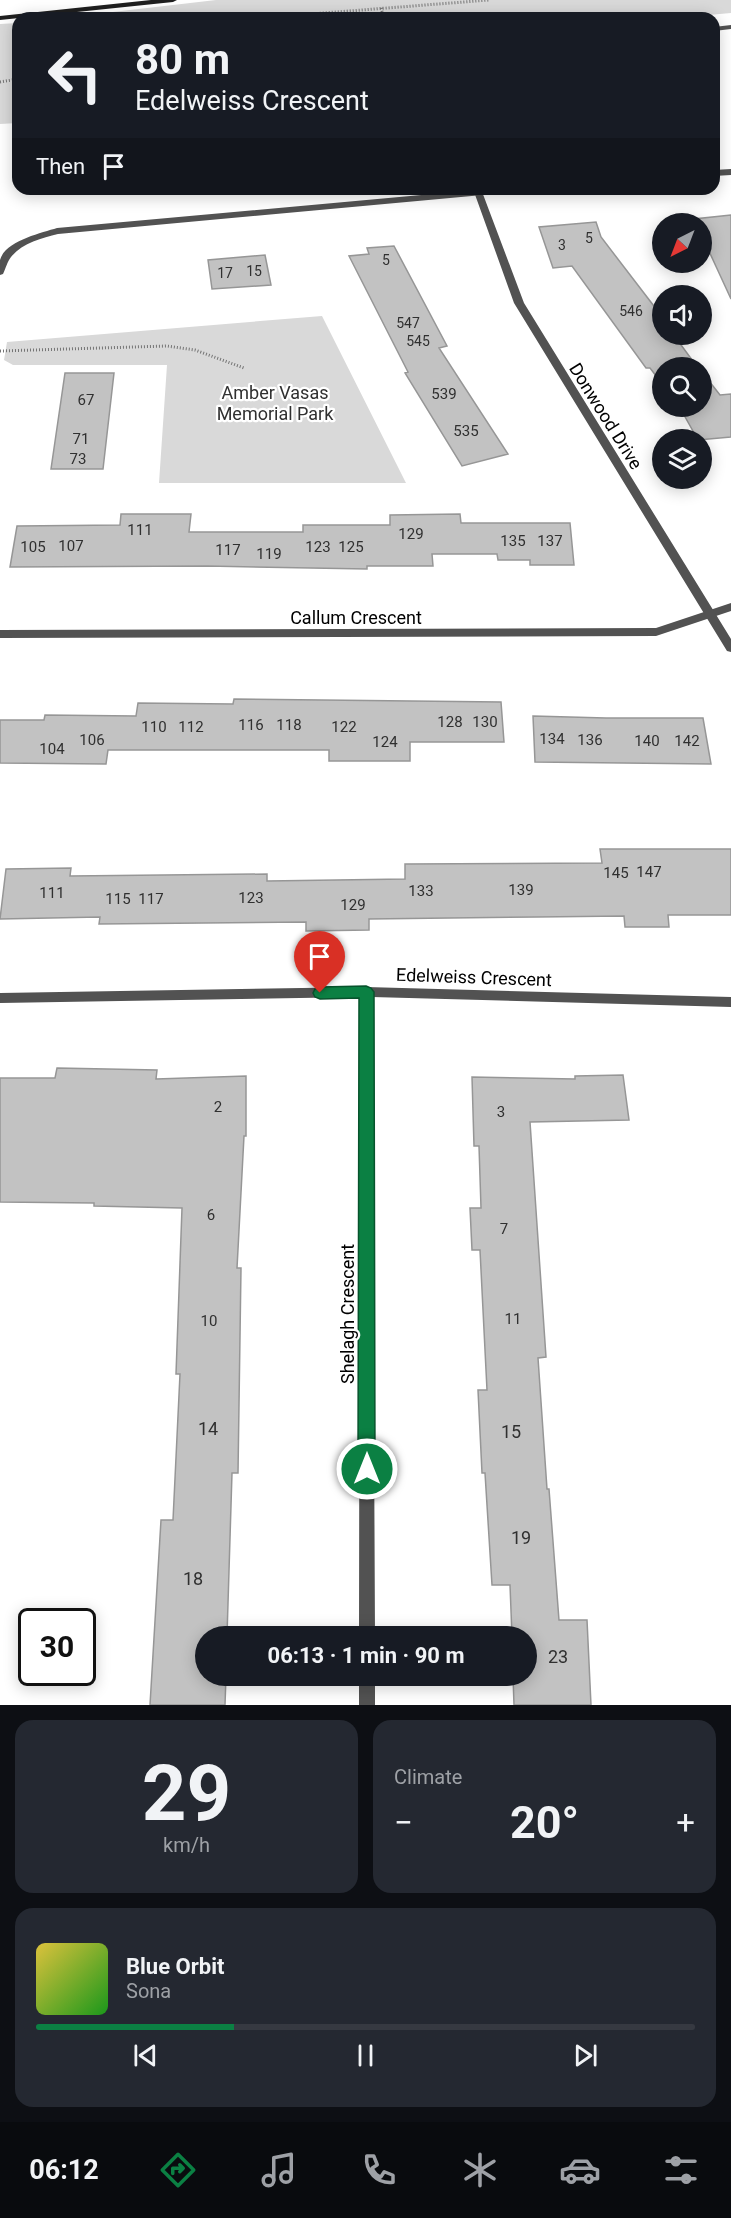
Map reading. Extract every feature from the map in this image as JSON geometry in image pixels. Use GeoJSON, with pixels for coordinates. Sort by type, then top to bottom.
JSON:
{"type":"FeatureCollection","features":[{"type":"Feature","properties":{"kind":"main road"},"geometry":{"type":"LineString","coordinates":[[58,12],[173,0]]}},
{"type":"Feature","properties":{"kind":"street"},"geometry":{"type":"LineString","coordinates":[[0,272],[2,260],[21,242],[57,231],[427,195]]}},
{"type":"Feature","properties":{"kind":"street","name":"Donwood Drive"},"geometry":{"type":"LineString","coordinates":[[480,195],[519,303],[731,648]]}},
{"type":"Feature","properties":{"kind":"street","name":"Callum Crescent"},"geometry":{"type":"LineString","coordinates":[[0,634],[656,632],[731,607]]}},
{"type":"Feature","properties":{"kind":"street","name":"Edelweiss Crescent"},"geometry":{"type":"LineString","coordinates":[[0,998],[366,992],[731,1002]]}},
{"type":"Feature","properties":{"kind":"street","name":"Shelagh Crescent"},"geometry":{"type":"LineString","coordinates":[[366,992],[367,1626]]}},
{"type":"Feature","properties":{"kind":"street"},"geometry":{"type":"LineString","coordinates":[[367,1686],[367,1705]]}},
{"type":"Feature","properties":{"kind":"path"},"geometry":{"type":"LineString","coordinates":[[333,12],[489,0]]}},
{"type":"Feature","properties":{"kind":"path"},"geometry":{"type":"LineString","coordinates":[[381,8],[382,12]]}},
{"type":"Feature","properties":{"kind":"path"},"geometry":{"type":"LineString","coordinates":[[0,351],[167,346],[195,350],[244,368]]}},
{"type":"Feature","properties":{"kind":"green space"},"geometry":{"type":"Polygon","coordinates":[[[216,0],[731,0],[731,13],[720,14],[720,12],[113,12],[216,0]]]}},
{"type":"Feature","properties":{"kind":"green space"},"geometry":{"type":"Polygon","coordinates":[[[12,23],[12,123],[0,124],[0,24],[12,23]]]}},
{"type":"Feature","properties":{"kind":"green space","name":"Amber Vasas Memorial Park"},"geometry":{"type":"Polygon","coordinates":[[[322,316],[406,483],[159,483],[167,365],[13,365],[4,360],[7,342],[322,316]]]}},
{"type":"Feature","properties":{"kind":"building"},"geometry":{"type":"Polygon","coordinates":[[[731,215],[731,299],[712,258],[712,217],[731,215]]]}},
{"type":"Feature","properties":{"kind":"building"},"geometry":{"type":"Polygon","coordinates":[[[596,222],[601,237],[652,304],[652,345],[681,345],[690,357],[652,357],[652,371],[646,368],[572,266],[553,268],[539,227],[596,222]]]}},
{"type":"Feature","properties":{"kind":"building"},"geometry":{"type":"Polygon","coordinates":[[[394,246],[447,346],[439,348],[508,454],[462,466],[405,373],[408,372],[349,256],[369,254],[367,248],[394,246]]]}},
{"type":"Feature","properties":{"kind":"building"},"geometry":{"type":"Polygon","coordinates":[[[265,255],[271,285],[212,289],[208,260],[265,255]]]}},
{"type":"Feature","properties":{"kind":"building"},"geometry":{"type":"Polygon","coordinates":[[[65,373],[114,373],[103,469],[51,469],[65,373]]]}},
{"type":"Feature","properties":{"kind":"building"},"geometry":{"type":"Polygon","coordinates":[[[712,385],[720,395],[731,394],[731,437],[712,439],[712,429],[692,429],[685,417],[712,417],[712,385]]]}},
{"type":"Feature","properties":{"kind":"building"},"geometry":{"type":"Polygon","coordinates":[[[121,514],[191,514],[189,532],[303,532],[303,525],[390,525],[390,515],[460,514],[461,523],[570,523],[574,565],[530,565],[530,560],[498,560],[497,554],[432,554],[433,566],[367,566],[367,569],[207,566],[10,567],[17,526],[120,525],[121,514]]]}},
{"type":"Feature","properties":{"kind":"building"},"geometry":{"type":"Polygon","coordinates":[[[234,699],[501,702],[504,742],[410,742],[410,761],[329,761],[329,750],[108,750],[106,764],[0,763],[0,720],[44,720],[45,715],[136,716],[138,703],[233,704],[234,699]]]}},
{"type":"Feature","properties":{"kind":"building"},"geometry":{"type":"Polygon","coordinates":[[[533,716],[703,718],[711,764],[535,762],[533,716]]]}},
{"type":"Feature","properties":{"kind":"building"},"geometry":{"type":"Polygon","coordinates":[[[600,849],[731,849],[731,915],[668,915],[669,927],[625,927],[624,916],[369,919],[369,930],[306,931],[306,922],[99,924],[100,917],[0,919],[6,869],[71,868],[70,876],[267,874],[267,881],[405,879],[405,864],[602,863],[600,849]]]}},
{"type":"Feature","properties":{"kind":"building"},"geometry":{"type":"Polygon","coordinates":[[[57,1068],[157,1070],[156,1079],[246,1076],[246,1136],[244,1136],[237,1268],[241,1268],[238,1473],[232,1473],[227,1626],[195,1626],[195,1686],[226,1686],[225,1705],[150,1705],[161,1520],[173,1520],[180,1374],[176,1374],[182,1208],[94,1206],[94,1203],[0,1202],[0,1078],[55,1078],[57,1068]]]}},
{"type":"Feature","properties":{"kind":"building"},"geometry":{"type":"Polygon","coordinates":[[[623,1075],[629,1120],[530,1122],[546,1357],[538,1358],[559,1620],[587,1620],[591,1705],[514,1705],[513,1686],[537,1686],[537,1626],[512,1626],[510,1585],[492,1585],[485,1473],[482,1473],[478,1390],[487,1390],[480,1250],[472,1250],[470,1208],[481,1208],[479,1146],[474,1146],[472,1077],[575,1079],[575,1076],[623,1075]]]}},
{"type":"Feature","properties":{"kind":"route"},"geometry":{"type":"LineString","coordinates":[[320,993],[366,992],[367,1469]]}}]}
